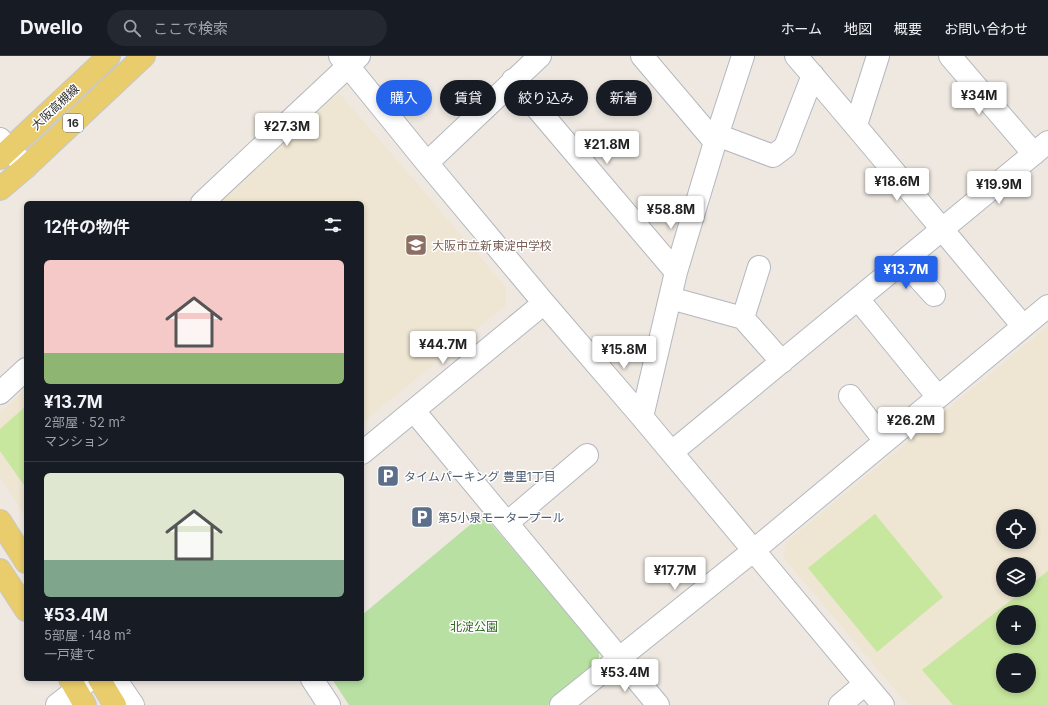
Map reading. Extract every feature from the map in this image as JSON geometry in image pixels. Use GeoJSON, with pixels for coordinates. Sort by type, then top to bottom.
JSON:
{"type":"FeatureCollection","features":[{"type":"Feature","properties":{"kind":"main road","name":"大阪高槻線"},"geometry":{"type":"LineString","coordinates":[[3,149],[109,56]]}},
{"type":"Feature","properties":{"kind":"main road","name":"大阪高槻線"},"geometry":{"type":"LineString","coordinates":[[0,189],[26,167],[144,56]]}},
{"type":"Feature","properties":{"kind":"main road"},"geometry":{"type":"LineString","coordinates":[[0,521],[24,559]]}},
{"type":"Feature","properties":{"kind":"main road"},"geometry":{"type":"LineString","coordinates":[[0,570],[24,607]]}},
{"type":"Feature","properties":{"kind":"main road"},"geometry":{"type":"LineString","coordinates":[[100,681],[115,705]]}},
{"type":"Feature","properties":{"kind":"street"},"geometry":{"type":"LineString","coordinates":[[513,80],[540,56]]}},
{"type":"Feature","properties":{"kind":"street"},"geometry":{"type":"LineString","coordinates":[[642,56],[716,138],[773,156],[785,147],[813,75]]}},
{"type":"Feature","properties":{"kind":"street"},"geometry":{"type":"LineString","coordinates":[[642,417],[676,272],[716,138],[743,56]]}},
{"type":"Feature","properties":{"kind":"street"},"geometry":{"type":"LineString","coordinates":[[796,56],[856,125],[1023,326]]}},
{"type":"Feature","properties":{"kind":"street"},"geometry":{"type":"LineString","coordinates":[[856,125],[878,56]]}},
{"type":"Feature","properties":{"kind":"street"},"geometry":{"type":"LineString","coordinates":[[672,452],[1041,148],[950,56]]}},
{"type":"Feature","properties":{"kind":"street"},"geometry":{"type":"LineString","coordinates":[[204,201],[349,59],[427,163],[544,303],[672,452],[753,551],[883,705]]}},
{"type":"Feature","properties":{"kind":"street"},"geometry":{"type":"LineString","coordinates":[[427,163],[504,89]]}},
{"type":"Feature","properties":{"kind":"street"},"geometry":{"type":"LineString","coordinates":[[544,116],[676,272]]}},
{"type":"Feature","properties":{"kind":"street"},"geometry":{"type":"LineString","coordinates":[[3,149],[26,167]]}},
{"type":"Feature","properties":{"kind":"street"},"geometry":{"type":"LineString","coordinates":[[904,262],[934,295]]}},
{"type":"Feature","properties":{"kind":"street"},"geometry":{"type":"LineString","coordinates":[[743,318],[759,267]]}},
{"type":"Feature","properties":{"kind":"street"},"geometry":{"type":"LineString","coordinates":[[670,298],[743,318],[782,362]]}},
{"type":"Feature","properties":{"kind":"street"},"geometry":{"type":"LineString","coordinates":[[858,299],[938,396]]}},
{"type":"Feature","properties":{"kind":"street"},"geometry":{"type":"LineString","coordinates":[[364,451],[544,303]]}},
{"type":"Feature","properties":{"kind":"street"},"geometry":{"type":"LineString","coordinates":[[560,705],[753,551],[1048,306]]}},
{"type":"Feature","properties":{"kind":"street"},"geometry":{"type":"LineString","coordinates":[[0,393],[24,370]]}},
{"type":"Feature","properties":{"kind":"street"},"geometry":{"type":"LineString","coordinates":[[850,396],[886,441]]}},
{"type":"Feature","properties":{"kind":"street"},"geometry":{"type":"LineString","coordinates":[[414,411],[658,705]]}},
{"type":"Feature","properties":{"kind":"street"},"geometry":{"type":"LineString","coordinates":[[507,523],[587,455]]}},
{"type":"Feature","properties":{"kind":"street"},"geometry":{"type":"LineString","coordinates":[[110,681],[120,686],[133,705]]}},
{"type":"Feature","properties":{"kind":"street"},"geometry":{"type":"LineString","coordinates":[[313,681],[329,705]]}},
{"type":"Feature","properties":{"kind":"street"},"geometry":{"type":"LineString","coordinates":[[840,705],[865,684]]}},
{"type":"Feature","properties":{"kind":"street"},"geometry":{"type":"LineString","coordinates":[[57,705],[79,692]]}},
{"type":"Feature","properties":{"kind":"shaded area","name":"大阪市立新東淀中学校"},"geometry":{"type":"Polygon","coordinates":[[[340,94],[506,287],[506,305],[364,421],[364,201],[221,201],[330,97],[340,94]]]}},
{"type":"Feature","properties":{"kind":"shaded area"},"geometry":{"type":"Polygon","coordinates":[[[1048,326],[1048,705],[908,705],[784,558],[785,543],[1048,326]]]}},
{"type":"Feature","properties":{"kind":"shaded area"},"geometry":{"type":"Polygon","coordinates":[[[24,390],[24,515],[0,478],[0,413],[24,390]]]}},
{"type":"Feature","properties":{"kind":"green space"},"geometry":{"type":"Polygon","coordinates":[[[24,408],[24,485],[0,451],[0,429],[24,408]]]}},
{"type":"Feature","properties":{"kind":"green space","name":"北淀公園"},"geometry":{"type":"Polygon","coordinates":[[[483,514],[599,651],[599,663],[548,705],[349,705],[333,681],[364,681],[364,613],[483,514]]]}},
{"type":"Feature","properties":{"kind":"green space"},"geometry":{"type":"Polygon","coordinates":[[[875,514],[943,597],[877,652],[808,568],[875,514]]]}},
{"type":"Feature","properties":{"kind":"green space"},"geometry":{"type":"Polygon","coordinates":[[[1048,571],[1048,705],[953,705],[922,670],[996,612],[996,645],[1036,645],[1036,605],[1005,605],[1015,597],[1036,597],[1036,580],[1048,571]]]}},
{"type":"Feature","properties":{"kind":"place","name":"大阪市立新東淀中学校"},"geometry":{"type":"Point","coordinates":[416,245]}},
{"type":"Feature","properties":{"kind":"place","name":"タイムパーキング 豊里1丁目"},"geometry":{"type":"Point","coordinates":[388,476]}},
{"type":"Feature","properties":{"kind":"place","name":"第5小泉モータープール"},"geometry":{"type":"Point","coordinates":[422,517]}}]}
